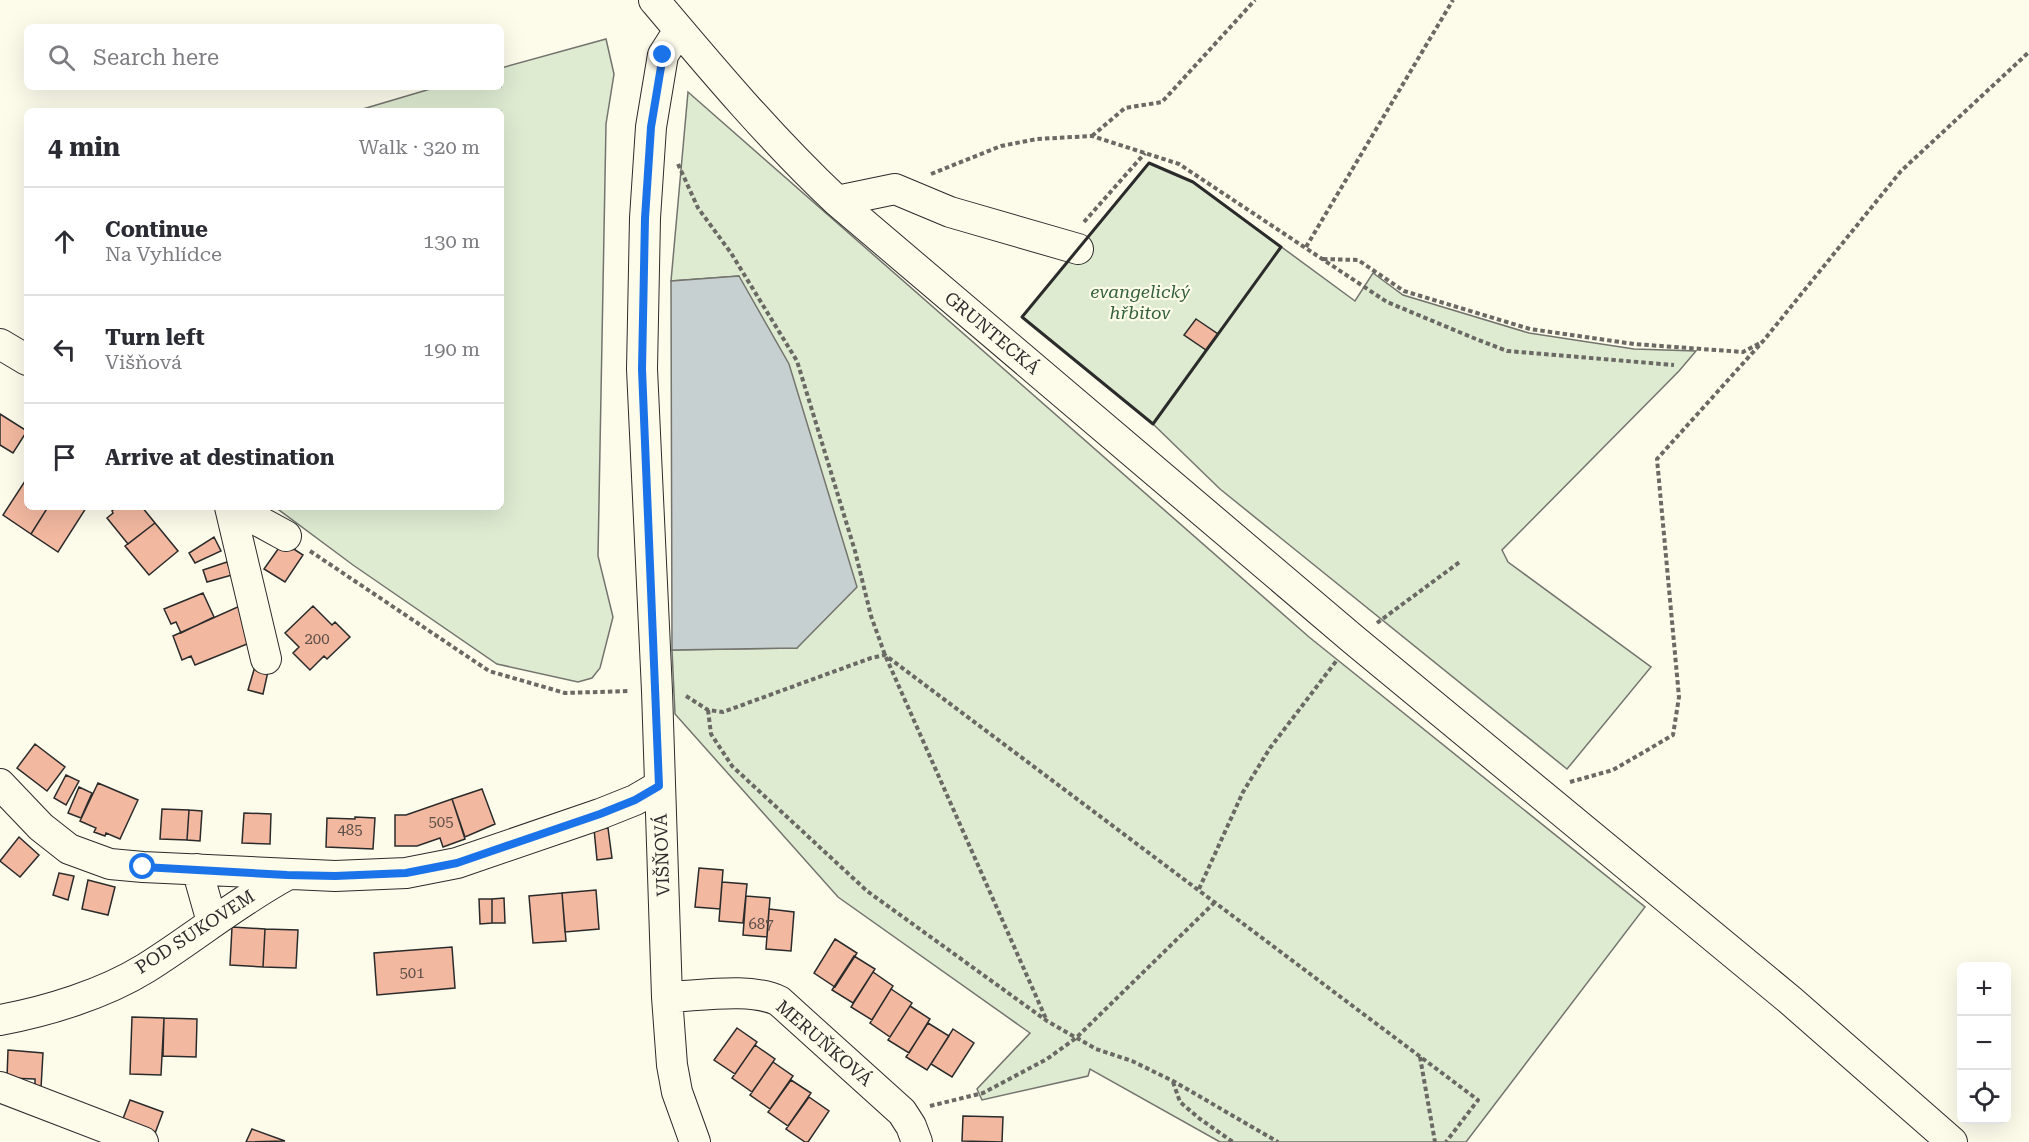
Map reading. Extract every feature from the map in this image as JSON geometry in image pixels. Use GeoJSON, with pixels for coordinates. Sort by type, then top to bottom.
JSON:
{"type":"FeatureCollection","features":[{"type":"Feature","properties":{"kind":"street","name":"GRUNTECKÁ"},"geometry":{"type":"LineString","coordinates":[[654,0],[745,106],[801,167],[837,201],[1354,640],[1790,1000],[1952,1142]]}},
{"type":"Feature","properties":{"kind":"street","name":"VIŠŇOVÁ"},"geometry":{"type":"LineString","coordinates":[[680,30],[663,55],[651,127],[645,218],[642,369],[657,691],[667,997],[672,1065],[677,1092],[695,1142]]}},
{"type":"Feature","properties":{"kind":"street"},"geometry":{"type":"LineString","coordinates":[[837,201],[895,189],[950,212],[1071,247]]}},
{"type":"Feature","properties":{"kind":"street"},"geometry":{"type":"LineString","coordinates":[[0,344],[24,358]]}},
{"type":"Feature","properties":{"kind":"street"},"geometry":{"type":"LineString","coordinates":[[232,510],[267,658]]}},
{"type":"Feature","properties":{"kind":"street"},"geometry":{"type":"LineString","coordinates":[[237,510],[286,536]]}},
{"type":"Feature","properties":{"kind":"street"},"geometry":{"type":"LineString","coordinates":[[0,783],[41,827],[69,849],[110,864],[335,876],[406,873],[457,863],[600,814],[635,800],[659,786]]}},
{"type":"Feature","properties":{"kind":"street"},"geometry":{"type":"LineString","coordinates":[[197,869],[212,922]]}},
{"type":"Feature","properties":{"kind":"street","name":"POD SUKOVEM"},"geometry":{"type":"LineString","coordinates":[[0,1020],[35,1013],[88,995],[144,969],[254,893],[287,875]]}},
{"type":"Feature","properties":{"kind":"street","name":"MERUŇKOVÁ"},"geometry":{"type":"LineString","coordinates":[[667,997],[752,993],[771,997],[786,1006],[911,1130]]}},
{"type":"Feature","properties":{"kind":"street"},"geometry":{"type":"LineString","coordinates":[[0,1087],[81,1131],[143,1142]]}},
{"type":"Feature","properties":{"kind":"path"},"geometry":{"type":"LineString","coordinates":[[1092,136],[1125,108],[1162,102],[1255,0]]}},
{"type":"Feature","properties":{"kind":"path"},"geometry":{"type":"LineString","coordinates":[[1306,247],[1453,0]]}},
{"type":"Feature","properties":{"kind":"path"},"geometry":{"type":"LineString","coordinates":[[1539,791],[1613,770],[1673,735],[1679,697],[1656,459],[1764,340],[1901,171],[2029,52]]}},
{"type":"Feature","properties":{"kind":"path"},"geometry":{"type":"LineString","coordinates":[[895,189],[1001,146],[1037,139],[1092,136],[1179,164],[1387,302],[1508,351],[1674,365]]}},
{"type":"Feature","properties":{"kind":"path"},"geometry":{"type":"LineString","coordinates":[[650,153],[673,155],[698,208],[731,253],[797,361],[855,551],[871,616],[885,655],[1047,1021]]}},
{"type":"Feature","properties":{"kind":"path"},"geometry":{"type":"LineString","coordinates":[[1071,247],[1146,153]]}},
{"type":"Feature","properties":{"kind":"path"},"geometry":{"type":"LineString","coordinates":[[1322,258],[1358,260],[1404,291],[1530,329],[1634,344],[1743,352],[1764,340]]}},
{"type":"Feature","properties":{"kind":"path"},"geometry":{"type":"LineString","coordinates":[[286,536],[489,671],[565,693],[681,692],[708,711],[723,712],[871,658],[885,655],[1478,1100],[1446,1142]]}},
{"type":"Feature","properties":{"kind":"path"},"geometry":{"type":"LineString","coordinates":[[1199,889],[1243,792],[1270,748],[1354,640],[1461,561]]}},
{"type":"Feature","properties":{"kind":"path"},"geometry":{"type":"LineString","coordinates":[[708,711],[711,734],[732,766],[867,891],[1047,1021],[1096,1049],[1132,1061],[1173,1081],[1278,1142]]}},
{"type":"Feature","properties":{"kind":"path"},"geometry":{"type":"LineString","coordinates":[[911,1130],[926,1107],[983,1093],[1047,1059],[1076,1038],[1214,903]]}},
{"type":"Feature","properties":{"kind":"path"},"geometry":{"type":"LineString","coordinates":[[1420,1057],[1435,1142]]}},
{"type":"Feature","properties":{"kind":"path"},"geometry":{"type":"LineString","coordinates":[[1173,1081],[1180,1102],[1233,1142]]}},
{"type":"Feature","properties":{"kind":"green space"},"geometry":{"type":"Polygon","coordinates":[[[606,39],[614,74],[606,124],[598,556],[613,617],[600,668],[592,678],[578,682],[497,664],[353,565],[279,510],[504,510],[504,108],[366,108],[427,90],[504,90],[504,67],[606,39]]]}},
{"type":"Feature","properties":{"kind":"green space"},"geometry":{"type":"Polygon","coordinates":[[[688,92],[1309,637],[1645,907],[1466,1142],[1220,1142],[1090,1069],[1088,1076],[982,1100],[977,1089],[1030,1033],[838,897],[675,714],[672,650],[797,648],[739,276],[671,281],[688,92]]]}},
{"type":"Feature","properties":{"kind":"green space","name":"evangelický hřbitov"},"geometry":{"type":"Polygon","coordinates":[[[1149,163],[1193,182],[1355,301],[1373,273],[1403,295],[1529,333],[1634,349],[1696,351],[1502,550],[1508,562],[1651,667],[1567,769],[1220,489],[1153,424],[1022,317],[1149,163]]]}},
{"type":"Feature","properties":{"kind":"shaded area"},"geometry":{"type":"Polygon","coordinates":[[[739,276],[789,364],[857,587],[797,648],[672,650],[671,281],[739,276]]]}},
{"type":"Feature","properties":{"kind":"building"},"geometry":{"type":"Polygon","coordinates":[[[1196,319],[1218,334],[1206,350],[1184,335],[1196,319]]]}},
{"type":"Feature","properties":{"kind":"building"},"geometry":{"type":"Polygon","coordinates":[[[0,414],[24,429],[24,436],[13,453],[0,445],[0,414]]]}},
{"type":"Feature","properties":{"kind":"building"},"geometry":{"type":"Polygon","coordinates":[[[24,483],[24,510],[46,510],[31,534],[3,515],[24,483]]]}},
{"type":"Feature","properties":{"kind":"building"},"geometry":{"type":"Polygon","coordinates":[[[46,510],[85,510],[58,552],[31,534],[46,510]]]}},
{"type":"Feature","properties":{"kind":"building"},"geometry":{"type":"Polygon","coordinates":[[[144,510],[155,523],[128,544],[107,518],[113,513],[112,511],[144,510]]]}},
{"type":"Feature","properties":{"kind":"building"},"geometry":{"type":"Polygon","coordinates":[[[155,523],[178,551],[149,575],[125,546],[155,523]]]}},
{"type":"Feature","properties":{"kind":"building"},"geometry":{"type":"Polygon","coordinates":[[[214,537],[221,551],[195,563],[189,553],[214,537]]]}},
{"type":"Feature","properties":{"kind":"building"},"geometry":{"type":"Polygon","coordinates":[[[283,542],[303,555],[285,582],[264,569],[283,542]]]}},
{"type":"Feature","properties":{"kind":"building"},"geometry":{"type":"Polygon","coordinates":[[[227,562],[232,575],[207,582],[203,570],[227,562]]]}},
{"type":"Feature","properties":{"kind":"building"},"geometry":{"type":"Polygon","coordinates":[[[203,593],[214,617],[181,633],[176,622],[171,624],[164,609],[203,593]]]}},
{"type":"Feature","properties":{"kind":"building"},"geometry":{"type":"Polygon","coordinates":[[[242,605],[252,642],[195,665],[191,656],[182,660],[173,636],[242,605]]]}},
{"type":"Feature","properties":{"kind":"building"},"geometry":{"type":"Polygon","coordinates":[[[313,606],[332,625],[335,622],[350,637],[327,659],[324,656],[310,670],[293,653],[299,647],[285,633],[313,606]]]}},
{"type":"Feature","properties":{"kind":"building"},"geometry":{"type":"Polygon","coordinates":[[[256,663],[269,667],[263,694],[248,690],[256,663]]]}},
{"type":"Feature","properties":{"kind":"building"},"geometry":{"type":"Polygon","coordinates":[[[35,744],[65,767],[47,791],[17,768],[35,744]]]}},
{"type":"Feature","properties":{"kind":"building"},"geometry":{"type":"Polygon","coordinates":[[[66,775],[79,781],[66,805],[54,798],[66,775]]]}},
{"type":"Feature","properties":{"kind":"building"},"geometry":{"type":"Polygon","coordinates":[[[98,783],[138,800],[120,839],[106,833],[105,836],[94,832],[96,828],[80,821],[98,783]]]}},
{"type":"Feature","properties":{"kind":"building"},"geometry":{"type":"Polygon","coordinates":[[[79,787],[92,793],[81,818],[68,813],[79,787]]]}},
{"type":"Feature","properties":{"kind":"building"},"geometry":{"type":"Polygon","coordinates":[[[482,789],[495,824],[465,837],[452,799],[482,789]]]}},
{"type":"Feature","properties":{"kind":"building"},"geometry":{"type":"Polygon","coordinates":[[[452,799],[465,839],[443,847],[440,838],[417,846],[395,846],[395,815],[406,815],[452,799]]]}},
{"type":"Feature","properties":{"kind":"building"},"geometry":{"type":"Polygon","coordinates":[[[162,809],[189,810],[187,840],[160,839],[162,809]]]}},
{"type":"Feature","properties":{"kind":"building"},"geometry":{"type":"Polygon","coordinates":[[[189,810],[202,811],[200,841],[187,840],[189,810]]]}},
{"type":"Feature","properties":{"kind":"building"},"geometry":{"type":"Polygon","coordinates":[[[244,813],[271,814],[270,844],[242,843],[244,813]]]}},
{"type":"Feature","properties":{"kind":"building"},"geometry":{"type":"Polygon","coordinates":[[[355,817],[375,818],[373,849],[326,847],[327,818],[355,819],[355,817]]]}},
{"type":"Feature","properties":{"kind":"building"},"geometry":{"type":"Polygon","coordinates":[[[608,828],[612,858],[597,860],[594,829],[608,828]]]}},
{"type":"Feature","properties":{"kind":"building"},"geometry":{"type":"Polygon","coordinates":[[[19,837],[39,855],[20,877],[0,861],[19,837]]]}},
{"type":"Feature","properties":{"kind":"building"},"geometry":{"type":"Polygon","coordinates":[[[699,868],[723,870],[720,909],[695,907],[699,868]]]}},
{"type":"Feature","properties":{"kind":"building"},"geometry":{"type":"Polygon","coordinates":[[[59,873],[74,876],[68,900],[53,895],[59,873]]]}},
{"type":"Feature","properties":{"kind":"building"},"geometry":{"type":"Polygon","coordinates":[[[88,880],[115,887],[108,915],[82,909],[88,880]]]}},
{"type":"Feature","properties":{"kind":"building"},"geometry":{"type":"Polygon","coordinates":[[[722,882],[747,884],[743,923],[719,921],[722,882]]]}},
{"type":"Feature","properties":{"kind":"building"},"geometry":{"type":"Polygon","coordinates":[[[596,890],[599,929],[565,932],[562,893],[596,890]]]}},
{"type":"Feature","properties":{"kind":"building"},"geometry":{"type":"Polygon","coordinates":[[[562,893],[566,941],[533,943],[529,896],[562,893]]]}},
{"type":"Feature","properties":{"kind":"building"},"geometry":{"type":"Polygon","coordinates":[[[746,896],[770,898],[767,937],[743,935],[746,896]]]}},
{"type":"Feature","properties":{"kind":"building"},"geometry":{"type":"Polygon","coordinates":[[[504,898],[505,923],[492,923],[492,899],[504,898]]]}},
{"type":"Feature","properties":{"kind":"building"},"geometry":{"type":"Polygon","coordinates":[[[479,899],[492,899],[492,923],[480,924],[479,899]]]}},
{"type":"Feature","properties":{"kind":"building"},"geometry":{"type":"Polygon","coordinates":[[[769,909],[794,912],[791,951],[766,949],[769,909]]]}},
{"type":"Feature","properties":{"kind":"building"},"geometry":{"type":"Polygon","coordinates":[[[232,927],[265,929],[263,967],[230,965],[232,927]]]}},
{"type":"Feature","properties":{"kind":"building"},"geometry":{"type":"Polygon","coordinates":[[[265,929],[298,930],[296,968],[263,967],[265,929]]]}},
{"type":"Feature","properties":{"kind":"building"},"geometry":{"type":"Polygon","coordinates":[[[835,939],[857,953],[835,987],[814,973],[835,939]]]}},
{"type":"Feature","properties":{"kind":"building"},"geometry":{"type":"Polygon","coordinates":[[[452,947],[455,988],[377,995],[374,953],[452,947]]]}},
{"type":"Feature","properties":{"kind":"building"},"geometry":{"type":"Polygon","coordinates":[[[854,956],[875,969],[853,1003],[832,990],[854,956]]]}},
{"type":"Feature","properties":{"kind":"building"},"geometry":{"type":"Polygon","coordinates":[[[873,972],[893,986],[872,1020],[851,1007],[873,972]]]}},
{"type":"Feature","properties":{"kind":"building"},"geometry":{"type":"Polygon","coordinates":[[[891,989],[912,1003],[890,1037],[870,1023],[891,989]]]}},
{"type":"Feature","properties":{"kind":"building"},"geometry":{"type":"Polygon","coordinates":[[[910,1006],[930,1019],[909,1053],[888,1040],[910,1006]]]}},
{"type":"Feature","properties":{"kind":"building"},"geometry":{"type":"Polygon","coordinates":[[[132,1017],[164,1018],[161,1075],[130,1074],[132,1017]]]}},
{"type":"Feature","properties":{"kind":"building"},"geometry":{"type":"Polygon","coordinates":[[[164,1018],[197,1019],[196,1057],[163,1056],[164,1018]]]}},
{"type":"Feature","properties":{"kind":"building"},"geometry":{"type":"Polygon","coordinates":[[[928,1023],[949,1036],[927,1070],[906,1057],[928,1023]]]}},
{"type":"Feature","properties":{"kind":"building"},"geometry":{"type":"Polygon","coordinates":[[[737,1028],[757,1042],[735,1074],[714,1060],[737,1028]]]}},
{"type":"Feature","properties":{"kind":"building"},"geometry":{"type":"Polygon","coordinates":[[[953,1029],[974,1043],[952,1077],[931,1064],[953,1029]]]}},
{"type":"Feature","properties":{"kind":"building"},"geometry":{"type":"Polygon","coordinates":[[[755,1045],[775,1059],[752,1092],[732,1078],[755,1045]]]}},
{"type":"Feature","properties":{"kind":"building"},"geometry":{"type":"Polygon","coordinates":[[[8,1050],[43,1053],[41,1088],[35,1088],[35,1079],[7,1078],[8,1050]]]}},
{"type":"Feature","properties":{"kind":"building"},"geometry":{"type":"Polygon","coordinates":[[[773,1062],[793,1076],[770,1109],[750,1095],[773,1062]]]}},
{"type":"Feature","properties":{"kind":"building"},"geometry":{"type":"Polygon","coordinates":[[[791,1080],[811,1093],[788,1126],[768,1112],[791,1080]]]}},
{"type":"Feature","properties":{"kind":"building"},"geometry":{"type":"Polygon","coordinates":[[[809,1097],[829,1111],[808,1142],[805,1142],[786,1129],[809,1097]]]}},
{"type":"Feature","properties":{"kind":"building"},"geometry":{"type":"Polygon","coordinates":[[[130,1100],[163,1112],[154,1136],[121,1124],[130,1100]]]}},
{"type":"Feature","properties":{"kind":"building"},"geometry":{"type":"Polygon","coordinates":[[[963,1116],[1003,1117],[1002,1142],[962,1141],[963,1116]]]}},
{"type":"Feature","properties":{"kind":"building"},"geometry":{"type":"Polygon","coordinates":[[[252,1129],[285,1141],[246,1142],[252,1129]]]}},
{"type":"Feature","properties":{"kind":"wall"},"geometry":{"type":"LineString","coordinates":[[1149,163],[1193,182],[1281,247],[1153,424],[1022,317],[1149,163]]}},
{"type":"Feature","properties":{"kind":"route"},"geometry":{"type":"LineString","coordinates":[[143,867],[287,875],[335,876],[406,873],[457,863],[600,814],[635,800],[659,786],[657,691],[642,369],[645,218],[651,127],[663,55]]}}]}
